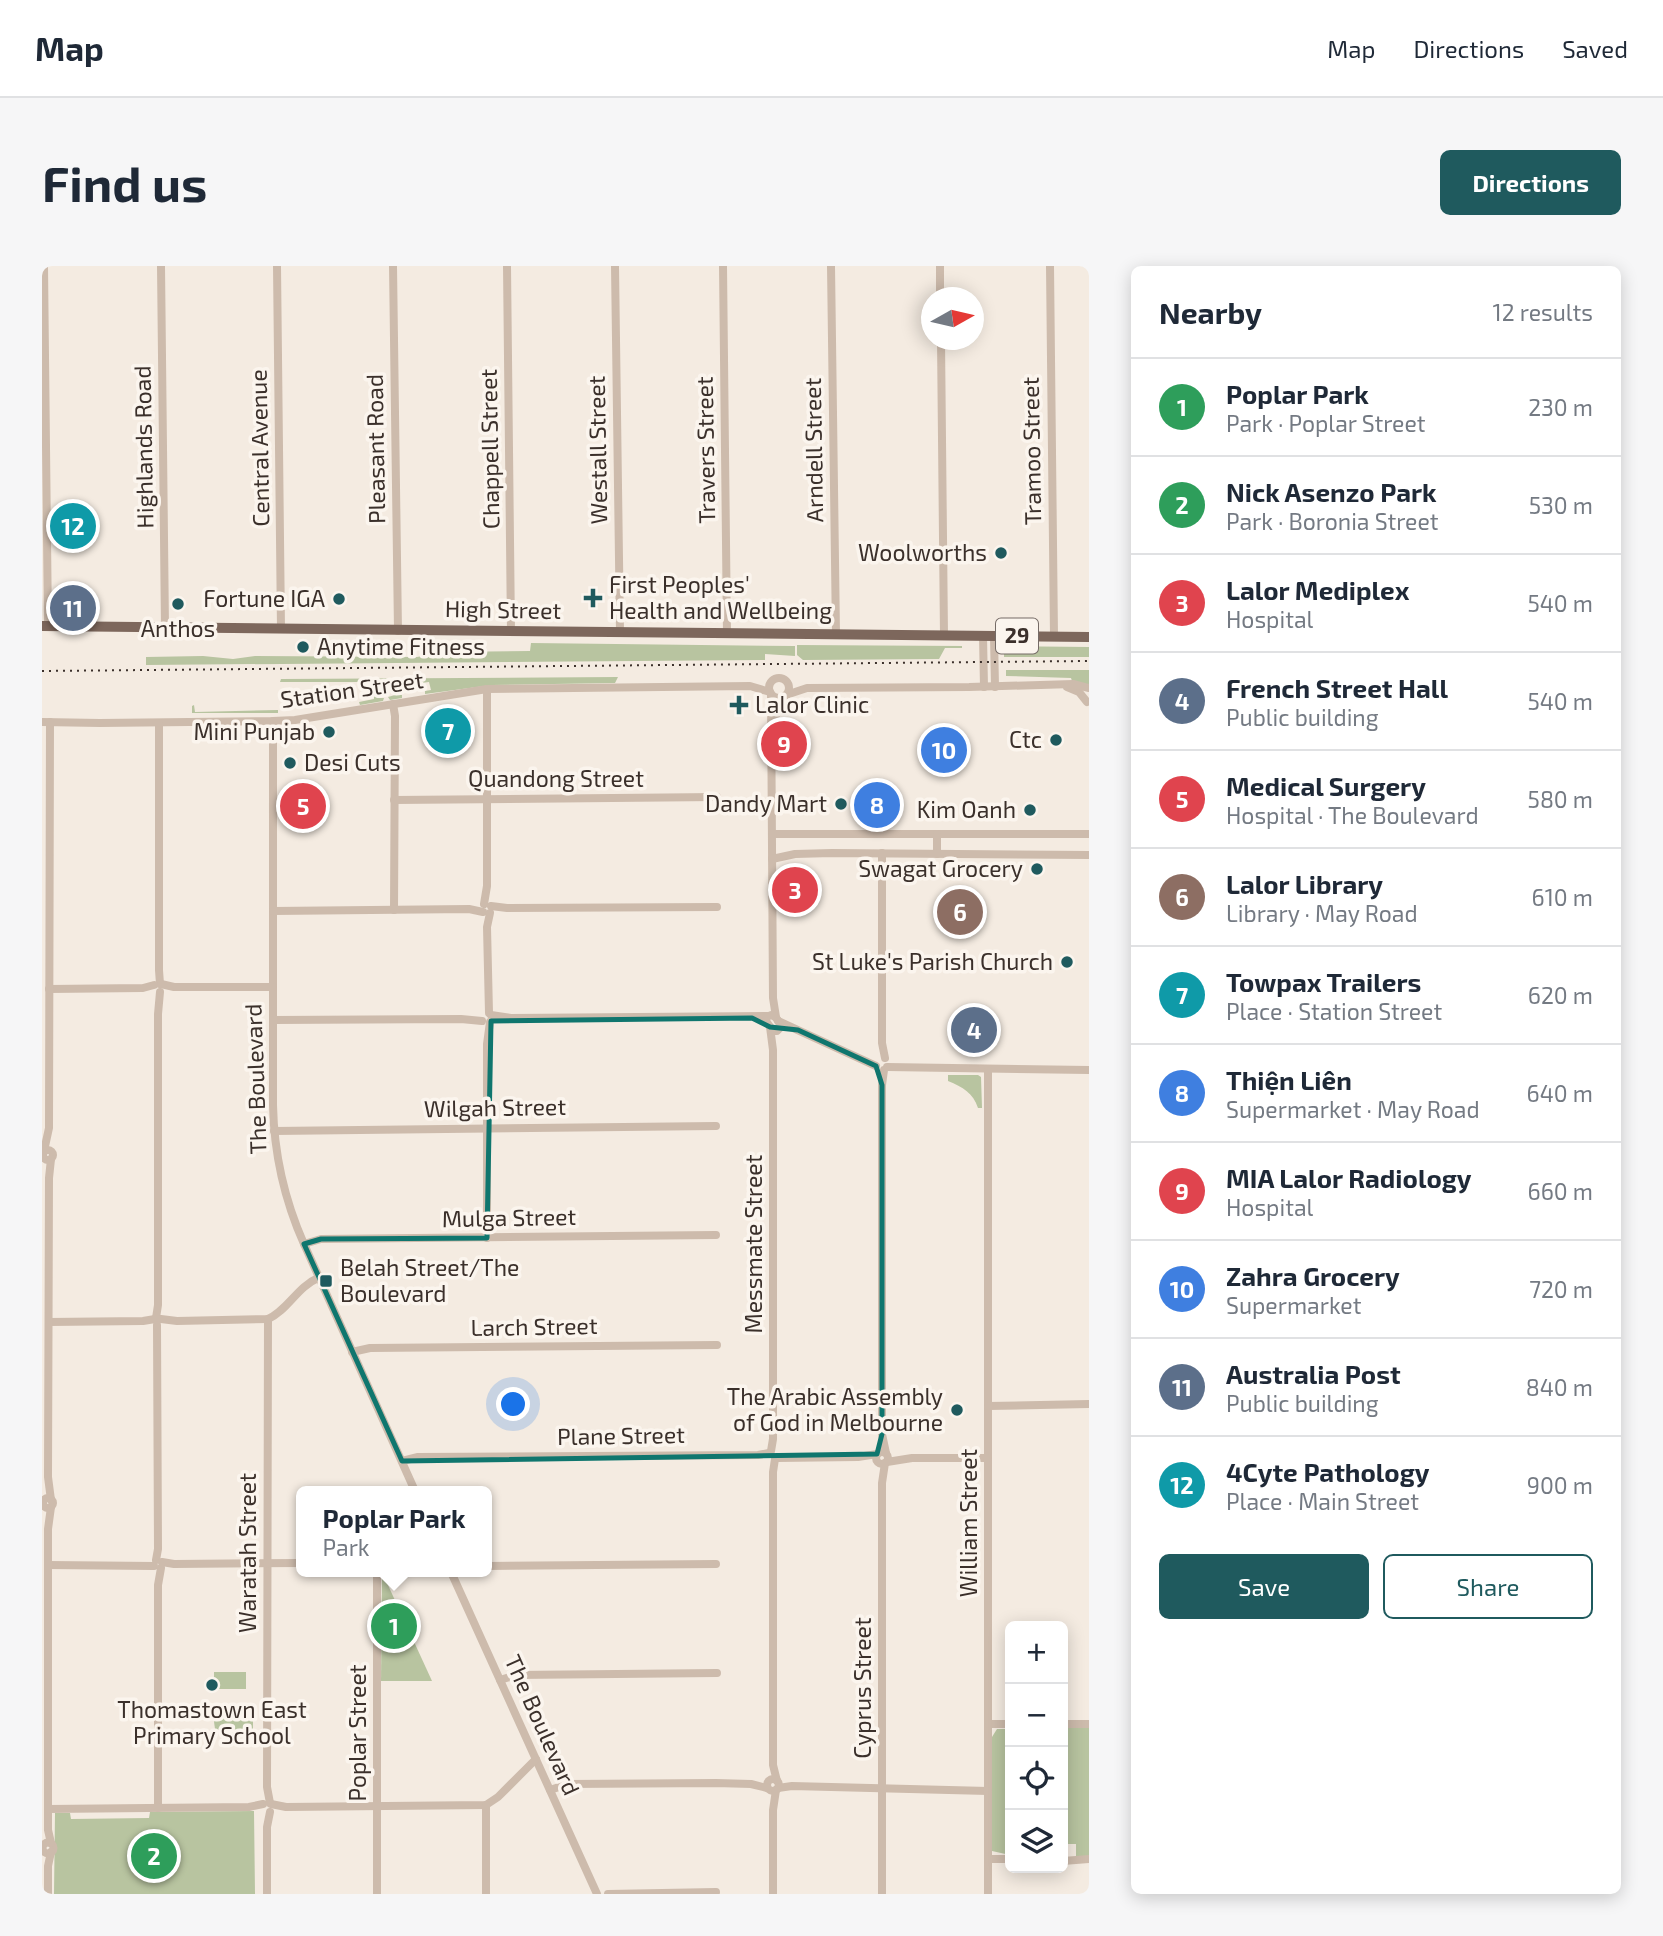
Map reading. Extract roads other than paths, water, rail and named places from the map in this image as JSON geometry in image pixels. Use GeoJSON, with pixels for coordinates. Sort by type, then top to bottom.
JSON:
{"type":"FeatureCollection","features":[{"type":"Feature","properties":{"kind":"main road","name":"High Street"},"geometry":{"type":"LineString","coordinates":[[45,626],[1089,637]]}},
{"type":"Feature","properties":{"kind":"street"},"geometry":{"type":"LineString","coordinates":[[44,266],[45,626]]}},
{"type":"Feature","properties":{"kind":"street","name":"Highlands Road"},"geometry":{"type":"LineString","coordinates":[[161,266],[165,628]]}},
{"type":"Feature","properties":{"kind":"street","name":"Central Avenue"},"geometry":{"type":"LineString","coordinates":[[277,266],[281,629]]}},
{"type":"Feature","properties":{"kind":"street","name":"Pleasant Road"},"geometry":{"type":"LineString","coordinates":[[393,266],[398,631]]}},
{"type":"Feature","properties":{"kind":"street","name":"Chappell Street"},"geometry":{"type":"LineString","coordinates":[[507,266],[511,632]]}},
{"type":"Feature","properties":{"kind":"street","name":"Westall Street"},"geometry":{"type":"LineString","coordinates":[[615,266],[620,632]]}},
{"type":"Feature","properties":{"kind":"street","name":"Travers Street"},"geometry":{"type":"LineString","coordinates":[[723,266],[727,634]]}},
{"type":"Feature","properties":{"kind":"street","name":"Arndell Street"},"geometry":{"type":"LineString","coordinates":[[831,266],[836,634]]}},
{"type":"Feature","properties":{"kind":"street"},"geometry":{"type":"LineString","coordinates":[[940,266],[940,287]]}},
{"type":"Feature","properties":{"kind":"street","name":"Tramoo Street"},"geometry":{"type":"LineString","coordinates":[[1050,266],[1054,636]]}},
{"type":"Feature","properties":{"kind":"street"},"geometry":{"type":"LineString","coordinates":[[941,350],[944,636]]}},
{"type":"Feature","properties":{"kind":"street"},"geometry":{"type":"LineString","coordinates":[[989,636],[995,687]]}},
{"type":"Feature","properties":{"kind":"street"},"geometry":{"type":"LineString","coordinates":[[984,687],[989,636]]}},
{"type":"Feature","properties":{"kind":"street"},"geometry":{"type":"LineString","coordinates":[[807,688],[776,697],[770,693],[769,685],[780,678],[807,688],[1073,684],[1089,688]]}},
{"type":"Feature","properties":{"kind":"street","name":"Station Street"},"geometry":{"type":"LineString","coordinates":[[46,722],[295,720],[487,689],[750,686],[773,680]]}},
{"type":"Feature","properties":{"kind":"street"},"geometry":{"type":"LineString","coordinates":[[784,696],[789,690],[787,682]]}},
{"type":"Feature","properties":{"kind":"street"},"geometry":{"type":"LineString","coordinates":[[1063,685],[1079,692],[1088,701]]}},
{"type":"Feature","properties":{"kind":"street","name":"Station Street"},"geometry":{"type":"LineString","coordinates":[[750,686],[770,693]]}},
{"type":"Feature","properties":{"kind":"street"},"geometry":{"type":"LineString","coordinates":[[487,689],[487,1238]]}},
{"type":"Feature","properties":{"kind":"street","name":"Messmate Street"},"geometry":{"type":"LineString","coordinates":[[770,693],[773,726],[774,1894]]}},
{"type":"Feature","properties":{"kind":"street","name":"Messmate Street"},"geometry":{"type":"LineString","coordinates":[[773,726],[784,696]]}},
{"type":"Feature","properties":{"kind":"street"},"geometry":{"type":"LineString","coordinates":[[393,704],[394,910]]}},
{"type":"Feature","properties":{"kind":"street","name":"The Boulevard"},"geometry":{"type":"LineString","coordinates":[[272,721],[274,1131],[284,1190],[318,1278],[413,1486]]}},
{"type":"Feature","properties":{"kind":"street"},"geometry":{"type":"LineString","coordinates":[[46,722],[49,989],[45,1039],[48,1136],[45,1155],[49,1178],[45,1271],[49,1322],[45,1387],[48,1477],[45,1503],[48,1530],[48,1830],[45,1848],[48,1894]]}},
{"type":"Feature","properties":{"kind":"street"},"geometry":{"type":"LineString","coordinates":[[158,1808],[159,723]]}},
{"type":"Feature","properties":{"kind":"street","name":"Quandong Street"},"geometry":{"type":"LineString","coordinates":[[394,800],[717,797]]}},
{"type":"Feature","properties":{"kind":"street"},"geometry":{"type":"LineString","coordinates":[[772,834],[1089,834]]}},
{"type":"Feature","properties":{"kind":"street"},"geometry":{"type":"LineString","coordinates":[[937,834],[937,854]]}},
{"type":"Feature","properties":{"kind":"street","name":"Cyprus Street"},"geometry":{"type":"LineString","coordinates":[[882,853],[882,1894]]}},
{"type":"Feature","properties":{"kind":"street"},"geometry":{"type":"LineString","coordinates":[[772,859],[795,854],[1089,855]]}},
{"type":"Feature","properties":{"kind":"street"},"geometry":{"type":"LineString","coordinates":[[273,911],[717,907]]}},
{"type":"Feature","properties":{"kind":"street"},"geometry":{"type":"LineString","coordinates":[[49,989],[273,987]]}},
{"type":"Feature","properties":{"kind":"street"},"geometry":{"type":"LineString","coordinates":[[273,1020],[752,1018],[797,1030],[881,1064],[905,1068],[1086,1068]]}},
{"type":"Feature","properties":{"kind":"street","name":"William Street"},"geometry":{"type":"LineString","coordinates":[[988,1069],[988,1894]]}},
{"type":"Feature","properties":{"kind":"street","name":"Wilgah Street"},"geometry":{"type":"LineString","coordinates":[[274,1131],[716,1125]]}},
{"type":"Feature","properties":{"kind":"street","name":"Mulga Street"},"geometry":{"type":"LineString","coordinates":[[304,1244],[321,1239],[716,1235]]}},
{"type":"Feature","properties":{"kind":"street"},"geometry":{"type":"LineString","coordinates":[[49,1322],[268,1319],[280,1312],[306,1284],[318,1278]]}},
{"type":"Feature","properties":{"kind":"street","name":"Waratah Street"},"geometry":{"type":"LineString","coordinates":[[267,1894],[268,1319]]}},
{"type":"Feature","properties":{"kind":"street","name":"Larch Street"},"geometry":{"type":"LineString","coordinates":[[352,1352],[370,1348],[716,1345]]}},
{"type":"Feature","properties":{"kind":"street"},"geometry":{"type":"LineString","coordinates":[[988,1406],[1089,1406]]}},
{"type":"Feature","properties":{"kind":"street","name":"Plane Street"},"geometry":{"type":"LineString","coordinates":[[402,1461],[418,1457],[758,1455],[988,1458]]}},
{"type":"Feature","properties":{"kind":"street"},"geometry":{"type":"LineString","coordinates":[[48,1565],[296,1563]]}},
{"type":"Feature","properties":{"kind":"street"},"geometry":{"type":"LineString","coordinates":[[492,1566],[716,1564]]}},
{"type":"Feature","properties":{"kind":"street","name":"Poplar Street"},"geometry":{"type":"LineString","coordinates":[[377,1577],[377,1894]]}},
{"type":"Feature","properties":{"kind":"street","name":"The Boulevard"},"geometry":{"type":"LineString","coordinates":[[454,1577],[597,1894]]}},
{"type":"Feature","properties":{"kind":"street"},"geometry":{"type":"LineString","coordinates":[[500,1680],[516,1675],[716,1673]]}},
{"type":"Feature","properties":{"kind":"street"},"geometry":{"type":"LineString","coordinates":[[989,1724],[1005,1724]]}},
{"type":"Feature","properties":{"kind":"street"},"geometry":{"type":"LineString","coordinates":[[1068,1724],[1089,1724]]}},
{"type":"Feature","properties":{"kind":"street"},"geometry":{"type":"LineString","coordinates":[[48,1809],[486,1805],[498,1797],[536,1759]]}},
{"type":"Feature","properties":{"kind":"street"},"geometry":{"type":"LineString","coordinates":[[550,1790],[568,1784],[751,1784],[988,1791]]}},
{"type":"Feature","properties":{"kind":"street"},"geometry":{"type":"LineString","coordinates":[[486,1805],[486,1894]]}},
{"type":"Feature","properties":{"kind":"street"},"geometry":{"type":"LineString","coordinates":[[988,1859],[1005,1859]]}},
{"type":"Feature","properties":{"kind":"street"},"geometry":{"type":"LineString","coordinates":[[1068,1861],[1089,1859]]}},
{"type":"Feature","properties":{"kind":"street"},"geometry":{"type":"LineString","coordinates":[[608,1894],[716,1892]]}},
{"type":"Feature","properties":{"kind":"railway"},"geometry":{"type":"LineString","coordinates":[[42,671],[1089,661]]}},
{"type":"Feature","properties":{"kind":"place","name":"4Cyte Pathology"},"geometry":{"type":"Point","coordinates":[73,526]}},
{"type":"Feature","properties":{"kind":"place","name":"Woolworths"},"geometry":{"type":"Point","coordinates":[1001,553]}},
{"type":"Feature","properties":{"kind":"place","name":"First Peoples' Health and Wellbeing"},"geometry":{"type":"Point","coordinates":[593,598]}},
{"type":"Feature","properties":{"kind":"place","name":"Fortune IGA"},"geometry":{"type":"Point","coordinates":[339,599]}},
{"type":"Feature","properties":{"kind":"place","name":"Anthos"},"geometry":{"type":"Point","coordinates":[178,604]}},
{"type":"Feature","properties":{"kind":"place","name":"Australia Post"},"geometry":{"type":"Point","coordinates":[73,608]}},
{"type":"Feature","properties":{"kind":"place","name":"Anytime Fitness"},"geometry":{"type":"Point","coordinates":[303,647]}},
{"type":"Feature","properties":{"kind":"place","name":"Lalor Clinic"},"geometry":{"type":"Point","coordinates":[739,705]}},
{"type":"Feature","properties":{"kind":"place","name":"Towpax Trailers"},"geometry":{"type":"Point","coordinates":[448,731]}},
{"type":"Feature","properties":{"kind":"place","name":"Mini Punjab"},"geometry":{"type":"Point","coordinates":[329,732]}},
{"type":"Feature","properties":{"kind":"place","name":"Ctc"},"geometry":{"type":"Point","coordinates":[1056,740]}},
{"type":"Feature","properties":{"kind":"place","name":"MIA Lalor Radiology"},"geometry":{"type":"Point","coordinates":[784,744]}},
{"type":"Feature","properties":{"kind":"place","name":"Zahra Grocery"},"geometry":{"type":"Point","coordinates":[944,750]}},
{"type":"Feature","properties":{"kind":"place","name":"Desi Cuts"},"geometry":{"type":"Point","coordinates":[290,763]}},
{"type":"Feature","properties":{"kind":"place","name":"Dandy Mart"},"geometry":{"type":"Point","coordinates":[841,804]}},
{"type":"Feature","properties":{"kind":"place","name":"Thiện Liên"},"geometry":{"type":"Point","coordinates":[877,805]}},
{"type":"Feature","properties":{"kind":"place","name":"Medical Surgery"},"geometry":{"type":"Point","coordinates":[303,806]}},
{"type":"Feature","properties":{"kind":"place","name":"Kim Oanh"},"geometry":{"type":"Point","coordinates":[1030,810]}},
{"type":"Feature","properties":{"kind":"place","name":"Swagat Grocery"},"geometry":{"type":"Point","coordinates":[1037,869]}},
{"type":"Feature","properties":{"kind":"place","name":"Lalor Mediplex"},"geometry":{"type":"Point","coordinates":[795,890]}},
{"type":"Feature","properties":{"kind":"place","name":"Lalor Library"},"geometry":{"type":"Point","coordinates":[960,912]}},
{"type":"Feature","properties":{"kind":"place","name":"St Luke's Parish Church"},"geometry":{"type":"Point","coordinates":[1067,962]}},
{"type":"Feature","properties":{"kind":"place","name":"French Street Hall"},"geometry":{"type":"Point","coordinates":[974,1030]}},
{"type":"Feature","properties":{"kind":"place","name":"Belah Street/The Boulevard"},"geometry":{"type":"Point","coordinates":[326,1281]}},
{"type":"Feature","properties":{"kind":"place","name":"The Arabic Assembly of God in Melbourne"},"geometry":{"type":"Point","coordinates":[957,1410]}},
{"type":"Feature","properties":{"kind":"place","name":"Poplar Park"},"geometry":{"type":"Point","coordinates":[394,1626]}},
{"type":"Feature","properties":{"kind":"place","name":"Thomastown East Primary School"},"geometry":{"type":"Point","coordinates":[212,1685]}},
{"type":"Feature","properties":{"kind":"place","name":"Nick Asenzo Park"},"geometry":{"type":"Point","coordinates":[154,1856]}}]}
